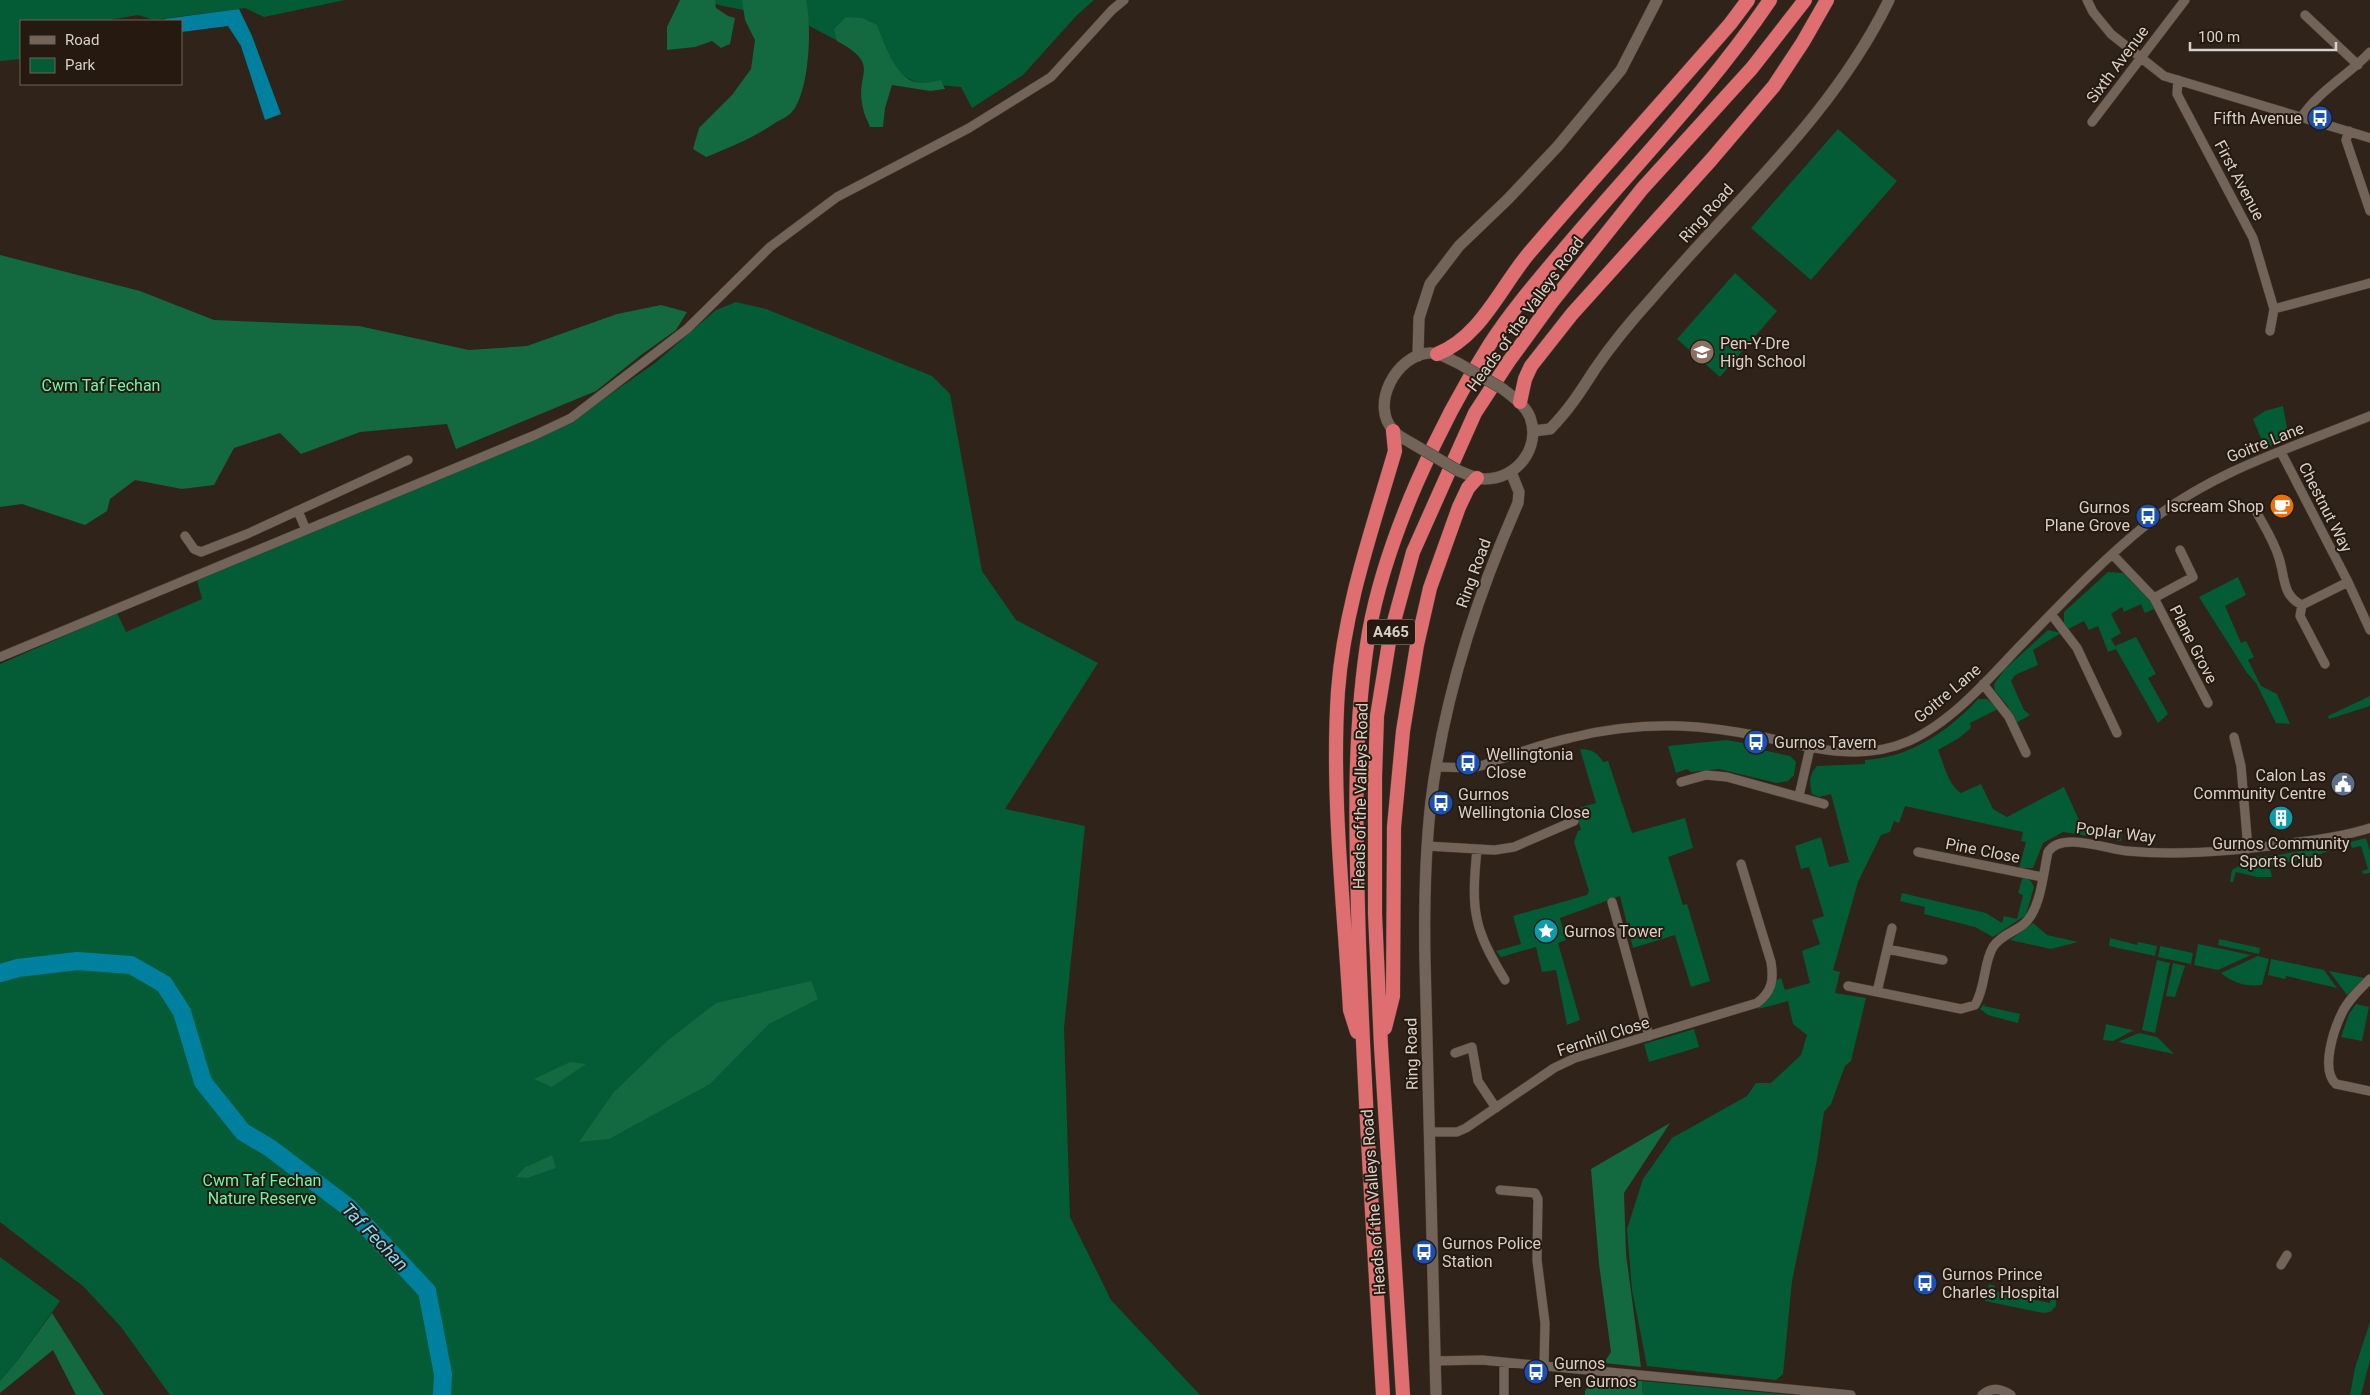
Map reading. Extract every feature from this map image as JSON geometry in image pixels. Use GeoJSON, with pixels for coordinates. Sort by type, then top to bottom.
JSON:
{"type":"FeatureCollection","features":[{"type":"Feature","properties":{"kind":"highway"},"geometry":{"type":"LineString","coordinates":[[1438,354],[1454,348],[1468,335],[1528,254],[1730,24],[1748,0]]}},
{"type":"Feature","properties":{"kind":"highway","name":"Heads of the Valleys Road"},"geometry":{"type":"LineString","coordinates":[[1383,1395],[1362,1047],[1355,843],[1359,703],[1370,628],[1383,577],[1418,482],[1455,405],[1491,344],[1530,289],[1691,103],[1749,31],[1770,0]]}},
{"type":"Feature","properties":{"kind":"highway","name":"Heads of the Valleys Road"},"geometry":{"type":"LineString","coordinates":[[1403,1395],[1381,1046],[1374,853],[1377,716],[1390,636],[1413,552],[1475,413],[1509,361],[1552,302],[1642,189],[1752,68],[1806,0]]}},
{"type":"Feature","properties":{"kind":"highway"},"geometry":{"type":"LineString","coordinates":[[1520,402],[1525,379],[1531,366],[1572,314],[1711,160],[1774,86],[1828,0]]}},
{"type":"Feature","properties":{"kind":"highway"},"geometry":{"type":"LineString","coordinates":[[1362,1047],[1350,1010],[1336,769],[1338,690],[1351,604],[1395,451],[1393,431]]}},
{"type":"Feature","properties":{"kind":"highway"},"geometry":{"type":"LineString","coordinates":[[1381,1046],[1393,996],[1394,827],[1403,731],[1417,645],[1430,588],[1456,516],[1468,488],[1477,478]]}},
{"type":"Feature","properties":{"kind":"street"},"geometry":{"type":"LineString","coordinates":[[0,657],[571,418],[687,329],[770,247],[837,197],[969,128],[1051,77],[1112,10],[1124,0]]}},
{"type":"Feature","properties":{"kind":"street"},"geometry":{"type":"LineString","coordinates":[[1418,356],[1419,318],[1430,284],[1459,246],[1508,199],[1558,146],[1621,70],[1657,0]]}},
{"type":"Feature","properties":{"kind":"street","name":"Ring Road"},"geometry":{"type":"LineString","coordinates":[[1532,431],[1550,429],[1562,417],[1596,368],[1652,298],[1794,142],[1828,100],[1864,46],[1889,0]]}},
{"type":"Feature","properties":{"kind":"street"},"geometry":{"type":"LineString","coordinates":[[2087,0],[2093,12],[2111,34],[2164,76],[2370,138]]}},
{"type":"Feature","properties":{"kind":"street","name":"Sixth Avenue"},"geometry":{"type":"LineString","coordinates":[[2092,122],[2185,0]]}},
{"type":"Feature","properties":{"kind":"street"},"geometry":{"type":"LineString","coordinates":[[2305,16],[2358,66]]}},
{"type":"Feature","properties":{"kind":"street"},"geometry":{"type":"LineString","coordinates":[[2302,118],[2308,107],[2358,66],[2370,52]]}},
{"type":"Feature","properties":{"kind":"street","name":"First Avenue"},"geometry":{"type":"LineString","coordinates":[[2178,80],[2178,94],[2253,238],[2274,309],[2270,331]]}},
{"type":"Feature","properties":{"kind":"street"},"geometry":{"type":"LineString","coordinates":[[2348,131],[2346,140],[2370,211]]}},
{"type":"Feature","properties":{"kind":"street"},"geometry":{"type":"LineString","coordinates":[[2274,309],[2370,283]]}},
{"type":"Feature","properties":{"kind":"street"},"geometry":{"type":"LineString","coordinates":[[1428,353],[1438,354],[1458,363],[1520,402],[1529,416],[1532,431],[1529,452],[1520,465],[1500,477],[1477,478],[1459,471],[1393,431],[1386,418],[1386,394],[1392,378],[1404,364],[1418,356],[1428,353]]}},
{"type":"Feature","properties":{"kind":"street","name":"Goitre Lane"},"geometry":{"type":"LineString","coordinates":[[1436,766],[1476,767],[1570,738],[1651,727],[1682,726],[1722,730],[1810,748],[1854,754],[1882,750],[1907,742],[1924,734],[1944,719],[1983,684],[2051,614],[2148,523],[2198,489],[2238,469],[2370,416]]}},
{"type":"Feature","properties":{"kind":"street","name":"Chestnut Way"},"geometry":{"type":"LineString","coordinates":[[2281,452],[2348,582],[2370,630]]}},
{"type":"Feature","properties":{"kind":"street"},"geometry":{"type":"LineString","coordinates":[[185,536],[194,549],[201,552],[298,511],[408,460]]}},
{"type":"Feature","properties":{"kind":"street","name":"Ring Road"},"geometry":{"type":"LineString","coordinates":[[1436,1395],[1424,895],[1427,846],[1436,766],[1453,687],[1481,595],[1518,503],[1517,483],[1511,472]]}},
{"type":"Feature","properties":{"kind":"street"},"geometry":{"type":"LineString","coordinates":[[298,511],[306,530]]}},
{"type":"Feature","properties":{"kind":"street"},"geometry":{"type":"LineString","coordinates":[[2256,511],[2279,558],[2288,594],[2302,605]]}},
{"type":"Feature","properties":{"kind":"street","name":"Plane Grove"},"geometry":{"type":"LineString","coordinates":[[2154,598],[2193,577],[2180,550]]}},
{"type":"Feature","properties":{"kind":"street","name":"Plane Grove"},"geometry":{"type":"LineString","coordinates":[[2113,554],[2154,598],[2208,704]]}},
{"type":"Feature","properties":{"kind":"street"},"geometry":{"type":"LineString","coordinates":[[2302,605],[2348,582]]}},
{"type":"Feature","properties":{"kind":"street"},"geometry":{"type":"LineString","coordinates":[[2302,605],[2300,616],[2325,664]]}},
{"type":"Feature","properties":{"kind":"street"},"geometry":{"type":"LineString","coordinates":[[2051,614],[2077,648],[2117,733]]}},
{"type":"Feature","properties":{"kind":"street"},"geometry":{"type":"LineString","coordinates":[[1983,684],[2009,717],[2026,753]]}},
{"type":"Feature","properties":{"kind":"street"},"geometry":{"type":"LineString","coordinates":[[2234,737],[2241,766],[2248,849]]}},
{"type":"Feature","properties":{"kind":"street"},"geometry":{"type":"LineString","coordinates":[[1799,796],[1810,748]]}},
{"type":"Feature","properties":{"kind":"street"},"geometry":{"type":"LineString","coordinates":[[1681,782],[1706,775],[1727,777],[1824,804]]}},
{"type":"Feature","properties":{"kind":"street"},"geometry":{"type":"LineString","coordinates":[[1427,846],[1495,850],[1514,847],[1574,821]]}},
{"type":"Feature","properties":{"kind":"street","name":"Poplar Way"},"geometry":{"type":"LineString","coordinates":[[1848,986],[1961,1008],[1975,1005],[1986,976],[1992,949],[2000,939],[2024,924],[2029,918],[2036,903],[2051,847],[2064,841],[2144,852],[2215,852],[2318,839],[2370,828]]}},
{"type":"Feature","properties":{"kind":"street"},"geometry":{"type":"LineString","coordinates":[[1477,849],[1473,893],[1475,914],[1487,951],[1505,980]]}},
{"type":"Feature","properties":{"kind":"street","name":"Pine Close"},"geometry":{"type":"LineString","coordinates":[[1918,852],[2042,877]]}},
{"type":"Feature","properties":{"kind":"street","name":"Fernhill Close"},"geometry":{"type":"LineString","coordinates":[[1430,1132],[1457,1132],[1466,1128],[1554,1068],[1575,1058],[1757,1003],[1766,996],[1773,981],[1771,962],[1741,864]]}},
{"type":"Feature","properties":{"kind":"street"},"geometry":{"type":"LineString","coordinates":[[1612,902],[1649,1036]]}},
{"type":"Feature","properties":{"kind":"street"},"geometry":{"type":"LineString","coordinates":[[1877,992],[1892,928]]}},
{"type":"Feature","properties":{"kind":"street"},"geometry":{"type":"LineString","coordinates":[[1887,949],[1943,960]]}},
{"type":"Feature","properties":{"kind":"street"},"geometry":{"type":"LineString","coordinates":[[2370,979],[2342,1012],[2328,1062],[2332,1080],[2346,1086],[2370,1091]]}},
{"type":"Feature","properties":{"kind":"street"},"geometry":{"type":"LineString","coordinates":[[1455,1053],[1472,1047],[1478,1081],[1496,1108]]}},
{"type":"Feature","properties":{"kind":"street"},"geometry":{"type":"LineString","coordinates":[[1500,1190],[1528,1191],[1535,1193],[1538,1199],[1537,1260],[1545,1322],[1544,1366]]}},
{"type":"Feature","properties":{"kind":"street"},"geometry":{"type":"LineString","coordinates":[[2281,1265],[2287,1255]]}},
{"type":"Feature","properties":{"kind":"street"},"geometry":{"type":"LineString","coordinates":[[1435,1361],[1482,1360],[1851,1395]]}},
{"type":"Feature","properties":{"kind":"street"},"geometry":{"type":"LineString","coordinates":[[1504,1363],[1504,1395]]}},
{"type":"Feature","properties":{"kind":"street"},"geometry":{"type":"LineString","coordinates":[[1982,1395],[1998,1389],[2011,1395]]}},
{"type":"Feature","properties":{"kind":"green space"},"geometry":{"type":"Polygon","coordinates":[[[0,0],[345,0],[264,17],[245,8],[154,20],[138,15],[110,20],[20,20],[20,59],[0,61],[0,0]]]}},
{"type":"Feature","properties":{"kind":"green space"},"geometry":{"type":"Polygon","coordinates":[[[680,0],[715,0],[716,8],[735,18],[730,44],[721,48],[712,41],[695,47],[667,50],[667,27],[680,0]]]}},
{"type":"Feature","properties":{"kind":"green space"},"geometry":{"type":"Polygon","coordinates":[[[703,0],[1094,0],[1077,15],[1023,75],[972,108],[961,87],[917,83],[800,21],[723,6],[703,0]]]}},
{"type":"Feature","properties":{"kind":"green space"},"geometry":{"type":"Polygon","coordinates":[[[742,0],[806,0],[809,41],[806,75],[797,103],[788,116],[750,138],[706,157],[693,149],[699,128],[732,95],[751,69],[755,40],[745,20],[742,0]]]}},
{"type":"Feature","properties":{"kind":"green space"},"geometry":{"type":"Polygon","coordinates":[[[846,17],[862,18],[877,25],[893,61],[905,76],[921,83],[941,80],[945,89],[930,91],[892,85],[885,108],[883,127],[870,127],[861,96],[863,64],[859,57],[837,41],[834,29],[846,17]]]}},
{"type":"Feature","properties":{"kind":"green space"},"geometry":{"type":"Polygon","coordinates":[[[1838,129],[1897,181],[1811,280],[1751,228],[1838,129]]]}},
{"type":"Feature","properties":{"kind":"green space","name":"Cwm Taf Fechan"},"geometry":{"type":"Polygon","coordinates":[[[0,255],[140,291],[214,320],[359,326],[469,350],[527,346],[617,314],[661,305],[687,312],[676,330],[596,391],[456,449],[447,424],[360,432],[301,454],[280,433],[234,448],[214,485],[182,489],[135,480],[110,499],[107,511],[85,525],[22,504],[0,507],[0,255]]]}},
{"type":"Feature","properties":{"kind":"green space"},"geometry":{"type":"Polygon","coordinates":[[[1735,273],[1777,311],[1720,377],[1677,339],[1735,273]]]}},
{"type":"Feature","properties":{"kind":"green space","name":"Cwm Taf Fechan Nature Reserve"},"geometry":{"type":"Polygon","coordinates":[[[736,302],[766,309],[932,376],[950,394],[982,571],[1016,620],[1098,663],[1005,809],[1085,826],[1064,1028],[1070,1217],[1111,1300],[1200,1395],[170,1395],[121,1327],[84,1287],[0,1222],[0,664],[117,613],[126,632],[202,599],[197,580],[569,423],[655,363],[716,310],[736,302]]]}},
{"type":"Feature","properties":{"kind":"green space"},"geometry":{"type":"Polygon","coordinates":[[[2283,406],[2289,439],[2265,448],[2253,419],[2265,411],[2283,406]]]}},
{"type":"Feature","properties":{"kind":"green space"},"geometry":{"type":"Polygon","coordinates":[[[2108,572],[2123,573],[2151,602],[2154,609],[2145,613],[2141,604],[2124,612],[2122,607],[2111,614],[2121,633],[2111,639],[2115,646],[2136,637],[2156,674],[2148,678],[2168,714],[2158,723],[2116,649],[2108,652],[2098,626],[2089,630],[2084,621],[2068,629],[2064,624],[2064,612],[2108,572]]]}},
{"type":"Feature","properties":{"kind":"green space"},"geometry":{"type":"Polygon","coordinates":[[[2238,577],[2246,595],[2225,606],[2241,643],[2246,641],[2254,657],[2248,660],[2261,686],[2277,694],[2290,724],[2276,723],[2256,683],[2247,673],[2199,597],[2238,577]]]}},
{"type":"Feature","properties":{"kind":"green space"},"geometry":{"type":"Polygon","coordinates":[[[2048,630],[2061,633],[2033,650],[2038,665],[2015,675],[2011,681],[2024,710],[2030,715],[2016,723],[2007,705],[1995,691],[1994,684],[2005,669],[2048,630]]]}},
{"type":"Feature","properties":{"kind":"green space"},"geometry":{"type":"Polygon","coordinates":[[[2370,696],[2370,706],[2329,719],[2328,716],[2370,696]]]}},
{"type":"Feature","properties":{"kind":"green space"},"geometry":{"type":"Polygon","coordinates":[[[1978,699],[1987,699],[1998,709],[1970,723],[1971,728],[1959,738],[1938,750],[1950,780],[1961,793],[1981,784],[1993,809],[2007,817],[2064,787],[2084,831],[2122,829],[2121,841],[2063,832],[2043,843],[2033,868],[2019,868],[2026,842],[2021,841],[2023,832],[1905,806],[1899,823],[1894,821],[1890,832],[1881,835],[1858,882],[1833,970],[1840,972],[1835,993],[1866,998],[1851,1061],[1845,1066],[1831,1104],[1824,1112],[1817,1160],[1792,1281],[1783,1374],[1776,1380],[1647,1366],[1632,1290],[1627,1229],[1643,1179],[1672,1138],[1747,1096],[1756,1083],[1771,1083],[1801,1055],[1807,1035],[1793,1024],[1788,1001],[1758,1009],[1771,996],[1777,980],[1781,978],[1785,990],[1810,983],[1802,951],[1820,944],[1812,920],[1824,916],[1809,867],[1801,869],[1795,846],[1821,837],[1829,867],[1849,862],[1831,794],[1819,797],[1812,794],[1810,782],[1812,772],[1817,766],[1865,764],[1865,760],[1897,754],[1912,748],[1941,732],[1967,711],[1978,699]]]}},
{"type":"Feature","properties":{"kind":"green space"},"geometry":{"type":"Polygon","coordinates":[[[1726,740],[1756,745],[1762,750],[1790,756],[1796,762],[1794,775],[1788,781],[1777,783],[1719,769],[1691,772],[1687,769],[1676,773],[1668,746],[1726,740]]]}},
{"type":"Feature","properties":{"kind":"green space"},"geometry":{"type":"Polygon","coordinates":[[[1580,749],[1593,752],[1603,762],[1608,761],[1632,833],[1685,818],[1693,848],[1668,857],[1683,905],[1687,904],[1710,981],[1691,987],[1675,935],[1633,948],[1620,896],[1560,918],[1566,940],[1558,943],[1580,1020],[1567,1025],[1556,970],[1542,972],[1536,947],[1501,957],[1496,951],[1521,944],[1513,916],[1587,895],[1589,891],[1574,842],[1578,831],[1581,830],[1575,809],[1596,803],[1580,749]]]}},
{"type":"Feature","properties":{"kind":"green space"},"geometry":{"type":"Polygon","coordinates":[[[2366,838],[2370,851],[2370,873],[2363,874],[2362,871],[2368,869],[2361,846],[2352,848],[2350,842],[2366,838]]]}},
{"type":"Feature","properties":{"kind":"green space"},"geometry":{"type":"Polygon","coordinates":[[[2341,844],[2327,852],[2273,865],[2256,864],[2240,858],[2278,855],[2341,844]]]}},
{"type":"Feature","properties":{"kind":"green space"},"geometry":{"type":"Polygon","coordinates":[[[2244,863],[2270,868],[2272,877],[2257,877],[2236,872],[2233,882],[2230,882],[2232,870],[2244,863]]]}},
{"type":"Feature","properties":{"kind":"green space"},"geometry":{"type":"Polygon","coordinates":[[[2023,876],[2031,881],[2034,887],[2026,915],[1993,937],[1975,927],[1924,914],[1925,907],[1900,901],[1902,893],[1986,913],[2002,923],[2004,916],[2017,919],[2023,895],[2018,893],[2023,876]]]}},
{"type":"Feature","properties":{"kind":"green space"},"geometry":{"type":"Polygon","coordinates":[[[2033,923],[2047,935],[2078,942],[2051,949],[2010,940],[2033,923]]]}},
{"type":"Feature","properties":{"kind":"green space"},"geometry":{"type":"Polygon","coordinates":[[[2110,938],[2137,945],[2138,942],[2157,946],[2155,956],[2109,946],[2110,938]]]}},
{"type":"Feature","properties":{"kind":"green space"},"geometry":{"type":"Polygon","coordinates":[[[2219,939],[2260,948],[2259,954],[2218,945],[2219,939]]]}},
{"type":"Feature","properties":{"kind":"green space"},"geometry":{"type":"Polygon","coordinates":[[[2198,944],[2251,955],[2218,970],[2194,965],[2198,944]]]}},
{"type":"Feature","properties":{"kind":"green space"},"geometry":{"type":"Polygon","coordinates":[[[2160,946],[2193,953],[2191,964],[2158,957],[2160,946]]]}},
{"type":"Feature","properties":{"kind":"green space"},"geometry":{"type":"Polygon","coordinates":[[[2258,956],[2269,959],[2262,985],[2240,984],[2221,973],[2258,956]]]}},
{"type":"Feature","properties":{"kind":"green space"},"geometry":{"type":"Polygon","coordinates":[[[2271,959],[2324,970],[2337,988],[2286,976],[2285,979],[2268,975],[2271,959]]]}},
{"type":"Feature","properties":{"kind":"green space"},"geometry":{"type":"Polygon","coordinates":[[[2157,960],[2170,963],[2155,1033],[2142,1030],[2157,960]]]}},
{"type":"Feature","properties":{"kind":"green space"},"geometry":{"type":"Polygon","coordinates":[[[2173,963],[2185,966],[2175,997],[2166,996],[2173,963]]]}},
{"type":"Feature","properties":{"kind":"green space"},"geometry":{"type":"Polygon","coordinates":[[[2329,971],[2365,978],[2347,995],[2329,971]]]}},
{"type":"Feature","properties":{"kind":"green space"},"geometry":{"type":"Polygon","coordinates":[[[811,981],[818,999],[769,1024],[710,1084],[609,1139],[579,1142],[613,1093],[667,1041],[716,1003],[811,981]]]}},
{"type":"Feature","properties":{"kind":"green space"},"geometry":{"type":"Polygon","coordinates":[[[1985,1003],[1984,1006],[2020,1014],[2018,1023],[1988,1015],[1980,1009],[1985,1003]]]}},
{"type":"Feature","properties":{"kind":"green space"},"geometry":{"type":"Polygon","coordinates":[[[2356,1004],[2369,1007],[2362,1041],[2341,1037],[2349,1014],[2356,1004]]]}},
{"type":"Feature","properties":{"kind":"green space"},"geometry":{"type":"Polygon","coordinates":[[[2106,1024],[2134,1030],[2113,1041],[2103,1040],[2106,1024]]]}},
{"type":"Feature","properties":{"kind":"green space"},"geometry":{"type":"Polygon","coordinates":[[[1694,1029],[1699,1047],[1649,1062],[1644,1044],[1694,1029]]]}},
{"type":"Feature","properties":{"kind":"green space"},"geometry":{"type":"Polygon","coordinates":[[[2139,1033],[2157,1037],[2174,1054],[2118,1042],[2139,1033]]]}},
{"type":"Feature","properties":{"kind":"green space"},"geometry":{"type":"Polygon","coordinates":[[[570,1062],[586,1064],[552,1087],[534,1079],[570,1062]]]}},
{"type":"Feature","properties":{"kind":"green space"},"geometry":{"type":"Polygon","coordinates":[[[1670,1123],[1624,1193],[1626,1254],[1641,1367],[1604,1363],[1611,1352],[1599,1264],[1591,1169],[1670,1123]]]}},
{"type":"Feature","properties":{"kind":"green space"},"geometry":{"type":"Polygon","coordinates":[[[552,1155],[556,1168],[527,1178],[516,1177],[524,1168],[552,1155]]]}},
{"type":"Feature","properties":{"kind":"green space"},"geometry":{"type":"Polygon","coordinates":[[[0,1257],[60,1301],[17,1361],[0,1381],[0,1257]]]}},
{"type":"Feature","properties":{"kind":"green space"},"geometry":{"type":"Polygon","coordinates":[[[1989,1284],[1995,1286],[1994,1291],[2050,1303],[2053,1294],[2056,1296],[2056,1306],[2050,1312],[2043,1313],[1985,1301],[1989,1284]]]}},
{"type":"Feature","properties":{"kind":"green space"},"geometry":{"type":"Polygon","coordinates":[[[52,1313],[104,1395],[76,1395],[53,1350],[0,1393],[0,1381],[52,1313]]]}},
{"type":"Feature","properties":{"kind":"green space"},"geometry":{"type":"Polygon","coordinates":[[[2370,1322],[2370,1360],[2361,1395],[2350,1395],[2355,1368],[2370,1322]]]}},
{"type":"Feature","properties":{"kind":"green space"},"geometry":{"type":"Polygon","coordinates":[[[1595,1377],[1642,1381],[1643,1395],[1585,1395],[1585,1391],[1595,1377]]]}},
{"type":"Feature","properties":{"kind":"green space"},"geometry":{"type":"Polygon","coordinates":[[[1642,1381],[1792,1395],[1643,1395],[1642,1381]]]}},
{"type":"Feature","properties":{"kind":"water"},"geometry":{"type":"Polygon","coordinates":[[[239,9],[252,36],[281,114],[265,120],[241,46],[228,26],[182,32],[182,20],[164,19],[239,9]]]}},
{"type":"Feature","properties":{"kind":"waterway","name":"Taf Fechan"},"geometry":{"type":"LineString","coordinates":[[0,973],[18,968],[77,961],[131,965],[164,984],[182,1012],[203,1082],[243,1132],[270,1148],[348,1207],[427,1291],[443,1374],[442,1395]]}},
{"type":"Feature","properties":{"kind":"place","name":"Fifth Avenue"},"geometry":{"type":"Point","coordinates":[2320,118]}},
{"type":"Feature","properties":{"kind":"place","name":"Pen-Y-Dre High School"},"geometry":{"type":"Point","coordinates":[1702,352]}},
{"type":"Feature","properties":{"kind":"place","name":"Iscream Shop"},"geometry":{"type":"Point","coordinates":[2282,506]}},
{"type":"Feature","properties":{"kind":"place","name":"Gurnos Plane Grove"},"geometry":{"type":"Point","coordinates":[2148,516]}},
{"type":"Feature","properties":{"kind":"place","name":"Gurnos Tavern"},"geometry":{"type":"Point","coordinates":[1756,742]}},
{"type":"Feature","properties":{"kind":"place","name":"Wellingtonia Close"},"geometry":{"type":"Point","coordinates":[1468,763]}},
{"type":"Feature","properties":{"kind":"place","name":"Calon Las Community Centre"},"geometry":{"type":"Point","coordinates":[2343,784]}},
{"type":"Feature","properties":{"kind":"place","name":"Gurnos Wellingtonia Close"},"geometry":{"type":"Point","coordinates":[1441,803]}},
{"type":"Feature","properties":{"kind":"place","name":"Gurnos Community Sports Club"},"geometry":{"type":"Point","coordinates":[2281,818]}},
{"type":"Feature","properties":{"kind":"place","name":"Gurnos Tower"},"geometry":{"type":"Point","coordinates":[1546,931]}},
{"type":"Feature","properties":{"kind":"place","name":"Gurnos Police Station"},"geometry":{"type":"Point","coordinates":[1424,1252]}},
{"type":"Feature","properties":{"kind":"place","name":"Gurnos Prince Charles Hospital"},"geometry":{"type":"Point","coordinates":[1925,1283]}},
{"type":"Feature","properties":{"kind":"place","name":"Gurnos Pen Gurnos"},"geometry":{"type":"Point","coordinates":[1536,1372]}}]}
